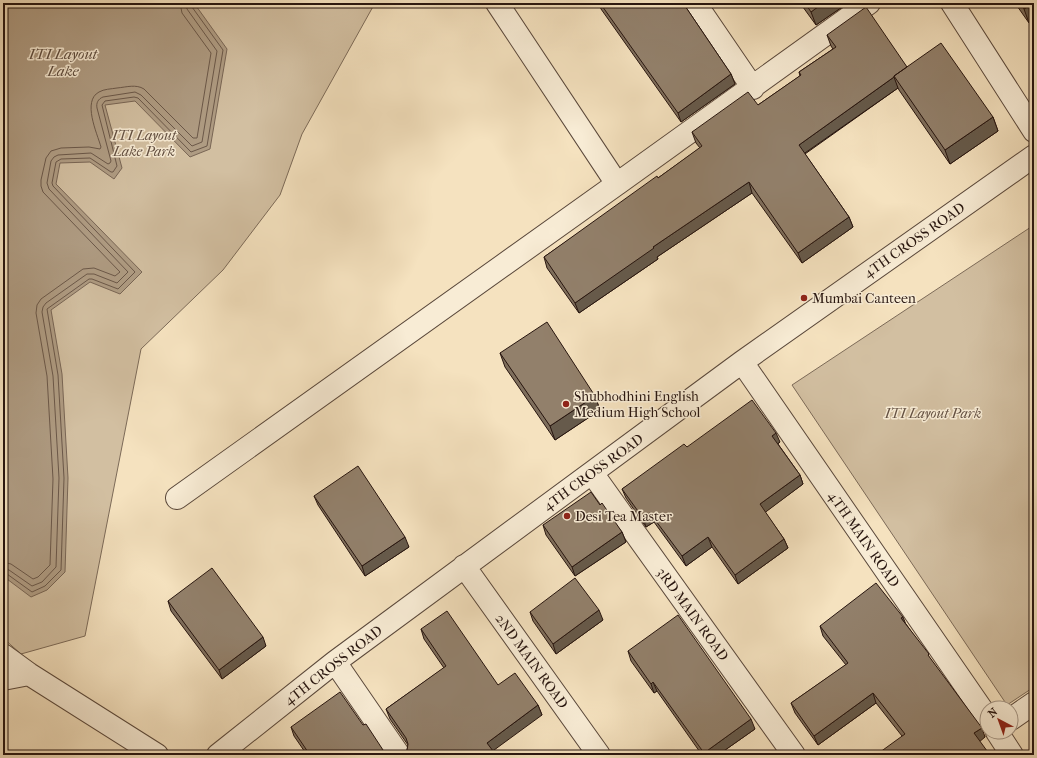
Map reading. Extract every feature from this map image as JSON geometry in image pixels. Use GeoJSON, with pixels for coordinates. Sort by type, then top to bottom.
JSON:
{"type":"FeatureCollection","features":[{"type":"Feature","properties":{"kind":"street"},"geometry":{"type":"LineString","coordinates":[[497,3],[617,184]]}},
{"type":"Feature","properties":{"kind":"street"},"geometry":{"type":"LineString","coordinates":[[695,3],[753,88]]}},
{"type":"Feature","properties":{"kind":"street"},"geometry":{"type":"LineString","coordinates":[[177,498],[753,88],[869,3]]}},
{"type":"Feature","properties":{"kind":"street"},"geometry":{"type":"LineString","coordinates":[[952,3],[1034,131]]}},
{"type":"Feature","properties":{"kind":"street","name":"4TH CROSS ROAD"},"geometry":{"type":"LineString","coordinates":[[218,755],[335,662],[464,566],[742,362],[1034,156]]}},
{"type":"Feature","properties":{"kind":"street","name":"4TH MAIN ROAD"},"geometry":{"type":"LineString","coordinates":[[742,362],[979,705]]}},
{"type":"Feature","properties":{"kind":"street","name":"3RD MAIN ROAD"},"geometry":{"type":"LineString","coordinates":[[592,473],[794,755]]}},
{"type":"Feature","properties":{"kind":"street","name":"2ND MAIN ROAD"},"geometry":{"type":"LineString","coordinates":[[464,566],[599,755]]}},
{"type":"Feature","properties":{"kind":"street"},"geometry":{"type":"LineString","coordinates":[[3,655],[30,674],[157,755]]}},
{"type":"Feature","properties":{"kind":"street"},"geometry":{"type":"LineString","coordinates":[[335,662],[399,755]]}},
{"type":"Feature","properties":{"kind":"street"},"geometry":{"type":"LineString","coordinates":[[3,679],[30,674]]}},
{"type":"Feature","properties":{"kind":"street"},"geometry":{"type":"LineString","coordinates":[[1019,713],[1034,703]]}},
{"type":"Feature","properties":{"kind":"street"},"geometry":{"type":"LineString","coordinates":[[1002,740],[1012,755]]}},
{"type":"Feature","properties":{"kind":"green space","name":"ITI Layout Lake Park"},"geometry":{"type":"Polygon","coordinates":[[[3,3],[375,3],[302,134],[280,195],[223,270],[141,349],[85,636],[21,654],[3,638],[3,3]]]}},
{"type":"Feature","properties":{"kind":"green space","name":"ITI Layout Park"},"geometry":{"type":"Polygon","coordinates":[[[1034,225],[1034,687],[1014,700],[1004,700],[792,385],[1034,225]]]}},
{"type":"Feature","properties":{"kind":"water","name":"ITI Layout Lake"},"geometry":{"type":"Polygon","coordinates":[[[3,3],[194,3],[227,49],[210,149],[190,157],[135,101],[105,105],[122,168],[114,179],[90,162],[60,163],[56,184],[142,272],[120,294],[90,282],[51,310],[62,374],[68,478],[65,572],[47,590],[31,597],[3,576],[3,3]]]}},
{"type":"Feature","properties":{"kind":"building"},"geometry":{"type":"Polygon","coordinates":[[[600,3],[683,3],[731,74],[678,113],[600,3]]]}},
{"type":"Feature","properties":{"kind":"building"},"geometry":{"type":"Polygon","coordinates":[[[805,3],[823,3],[811,12],[805,3]]]}},
{"type":"Feature","properties":{"kind":"building"},"geometry":{"type":"Polygon","coordinates":[[[1020,3],[1033,3],[1024,9],[1020,3]]]}},
{"type":"Feature","properties":{"kind":"building"},"geometry":{"type":"Polygon","coordinates":[[[866,7],[907,67],[799,145],[849,217],[798,253],[749,182],[653,247],[654,248],[575,303],[544,257],[657,176],[658,178],[702,146],[692,132],[748,92],[758,105],[801,75],[799,72],[836,47],[827,35],[866,7]]]}},
{"type":"Feature","properties":{"kind":"building"},"geometry":{"type":"Polygon","coordinates":[[[941,43],[993,117],[945,150],[894,76],[941,43]]]}},
{"type":"Feature","properties":{"kind":"building"},"geometry":{"type":"Polygon","coordinates":[[[547,322],[595,396],[550,426],[500,353],[547,322]]]}},
{"type":"Feature","properties":{"kind":"building"},"geometry":{"type":"Polygon","coordinates":[[[752,400],[776,433],[772,436],[800,475],[760,504],[784,539],[735,575],[708,537],[682,556],[650,513],[643,518],[622,489],[684,444],[687,447],[752,400]]]}},
{"type":"Feature","properties":{"kind":"building"},"geometry":{"type":"Polygon","coordinates":[[[358,466],[405,537],[362,566],[314,496],[358,466]]]}},
{"type":"Feature","properties":{"kind":"building"},"geometry":{"type":"Polygon","coordinates":[[[591,492],[600,505],[602,503],[622,532],[572,567],[543,525],[591,492]]]}},
{"type":"Feature","properties":{"kind":"building"},"geometry":{"type":"Polygon","coordinates":[[[212,568],[263,637],[219,670],[168,601],[212,568]]]}},
{"type":"Feature","properties":{"kind":"building"},"geometry":{"type":"Polygon","coordinates":[[[575,578],[599,610],[553,644],[530,612],[575,578]]]}},
{"type":"Feature","properties":{"kind":"building"},"geometry":{"type":"Polygon","coordinates":[[[876,583],[903,617],[901,618],[929,654],[928,655],[979,724],[979,730],[974,733],[990,755],[876,755],[905,734],[873,693],[814,736],[791,703],[848,663],[820,626],[876,583]]]}},
{"type":"Feature","properties":{"kind":"building"},"geometry":{"type":"Polygon","coordinates":[[[447,611],[498,685],[515,673],[538,705],[487,743],[496,755],[403,755],[407,750],[408,744],[406,738],[386,709],[446,666],[421,629],[447,611]]]}},
{"type":"Feature","properties":{"kind":"building"},"geometry":{"type":"Polygon","coordinates":[[[678,615],[751,719],[704,753],[653,682],[651,684],[628,651],[678,615]]]}},
{"type":"Feature","properties":{"kind":"building"},"geometry":{"type":"Polygon","coordinates":[[[340,692],[363,725],[366,724],[385,753],[388,755],[310,755],[291,727],[340,692]]]}},
{"type":"Feature","properties":{"kind":"place","name":"Mumbai Canteen"},"geometry":{"type":"Point","coordinates":[804,298]}},
{"type":"Feature","properties":{"kind":"place","name":"Shubhodhini English Medium High School"},"geometry":{"type":"Point","coordinates":[566,404]}},
{"type":"Feature","properties":{"kind":"place","name":"Desi Tea Master"},"geometry":{"type":"Point","coordinates":[567,516]}}]}
